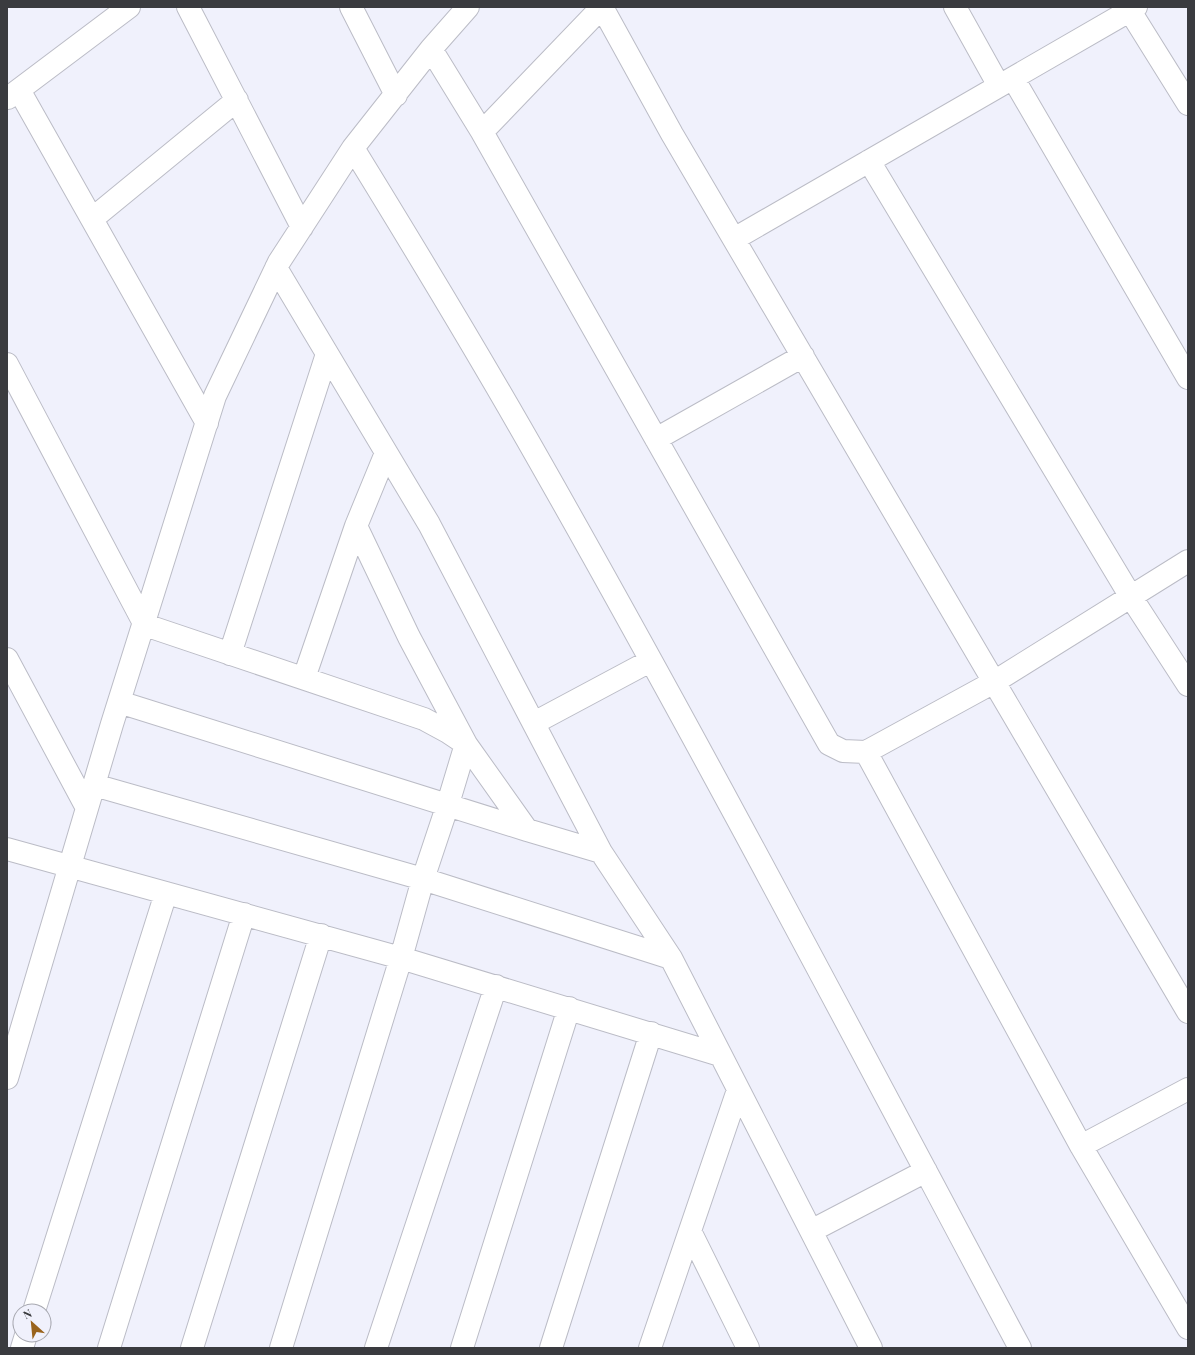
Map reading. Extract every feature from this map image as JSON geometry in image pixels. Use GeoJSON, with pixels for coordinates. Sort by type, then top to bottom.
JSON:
{"type":"FeatureCollection","features":[{"type":"Feature","properties":{"kind":"street"},"geometry":{"type":"LineString","coordinates":[[129,7],[13,95],[92,219],[207,423]]}},
{"type":"Feature","properties":{"kind":"street"},"geometry":{"type":"LineString","coordinates":[[188,7],[302,227]]}},
{"type":"Feature","properties":{"kind":"street"},"geometry":{"type":"LineString","coordinates":[[351,7],[396,95]]}},
{"type":"Feature","properties":{"kind":"street"},"geometry":{"type":"LineString","coordinates":[[482,132],[602,7],[672,134],[1188,1012]]}},
{"type":"Feature","properties":{"kind":"street"},"geometry":{"type":"LineString","coordinates":[[955,7],[1006,82],[1188,378]]}},
{"type":"Feature","properties":{"kind":"street"},"geometry":{"type":"LineString","coordinates":[[7,1078],[94,785],[215,396],[276,268],[302,227],[353,148],[465,8]]}},
{"type":"Feature","properties":{"kind":"street"},"geometry":{"type":"LineString","coordinates":[[734,239],[1133,9],[1188,104]]}},
{"type":"Feature","properties":{"kind":"street"},"geometry":{"type":"LineString","coordinates":[[431,49],[482,132],[829,744],[843,751],[866,752],[994,682],[1188,561]]}},
{"type":"Feature","properties":{"kind":"street"},"geometry":{"type":"LineString","coordinates":[[92,219],[236,100]]}},
{"type":"Feature","properties":{"kind":"street"},"geometry":{"type":"LineString","coordinates":[[353,148],[450,307],[540,463],[767,872],[1020,1348]]}},
{"type":"Feature","properties":{"kind":"street"},"geometry":{"type":"LineString","coordinates":[[869,161],[1131,597],[1188,685]]}},
{"type":"Feature","properties":{"kind":"street"},"geometry":{"type":"LineString","coordinates":[[276,268],[429,524],[601,852],[671,958],[871,1348]]}},
{"type":"Feature","properties":{"kind":"street"},"geometry":{"type":"LineString","coordinates":[[230,654],[327,354]]}},
{"type":"Feature","properties":{"kind":"street"},"geometry":{"type":"LineString","coordinates":[[656,440],[803,356]]}},
{"type":"Feature","properties":{"kind":"street"},"geometry":{"type":"LineString","coordinates":[[7,364],[145,625],[424,719],[466,744]]}},
{"type":"Feature","properties":{"kind":"street"},"geometry":{"type":"LineString","coordinates":[[304,678],[356,526],[386,453]]}},
{"type":"Feature","properties":{"kind":"street"},"geometry":{"type":"LineString","coordinates":[[356,526],[409,636],[466,744],[527,830]]}},
{"type":"Feature","properties":{"kind":"street"},"geometry":{"type":"LineString","coordinates":[[7,659],[87,808]]}},
{"type":"Feature","properties":{"kind":"street"},"geometry":{"type":"LineString","coordinates":[[534,723],[650,661]]}},
{"type":"Feature","properties":{"kind":"street"},"geometry":{"type":"LineString","coordinates":[[120,702],[447,807],[601,852]]}},
{"type":"Feature","properties":{"kind":"street"},"geometry":{"type":"LineString","coordinates":[[280,1348],[401,958],[423,879],[466,744]]}},
{"type":"Feature","properties":{"kind":"street"},"geometry":{"type":"LineString","coordinates":[[866,752],[1081,1146],[1188,1328]]}},
{"type":"Feature","properties":{"kind":"street"},"geometry":{"type":"LineString","coordinates":[[94,785],[423,879],[671,958]]}},
{"type":"Feature","properties":{"kind":"street"},"geometry":{"type":"LineString","coordinates":[[7,849],[401,958],[720,1054]]}},
{"type":"Feature","properties":{"kind":"street"},"geometry":{"type":"LineString","coordinates":[[37,1303],[166,892]]}},
{"type":"Feature","properties":{"kind":"street"},"geometry":{"type":"LineString","coordinates":[[109,1348],[244,914]]}},
{"type":"Feature","properties":{"kind":"street"},"geometry":{"type":"LineString","coordinates":[[192,1348],[321,935]]}},
{"type":"Feature","properties":{"kind":"street"},"geometry":{"type":"LineString","coordinates":[[376,1348],[496,986]]}},
{"type":"Feature","properties":{"kind":"street"},"geometry":{"type":"LineString","coordinates":[[462,1348],[569,1008]]}},
{"type":"Feature","properties":{"kind":"street"},"geometry":{"type":"LineString","coordinates":[[551,1348],[651,1034]]}},
{"type":"Feature","properties":{"kind":"street"},"geometry":{"type":"LineString","coordinates":[[1081,1146],[1188,1089]]}},
{"type":"Feature","properties":{"kind":"street"},"geometry":{"type":"LineString","coordinates":[[650,1348],[738,1090]]}},
{"type":"Feature","properties":{"kind":"street"},"geometry":{"type":"LineString","coordinates":[[811,1232],[926,1170]]}},
{"type":"Feature","properties":{"kind":"street"},"geometry":{"type":"LineString","coordinates":[[690,1231],[748,1348]]}}]}
